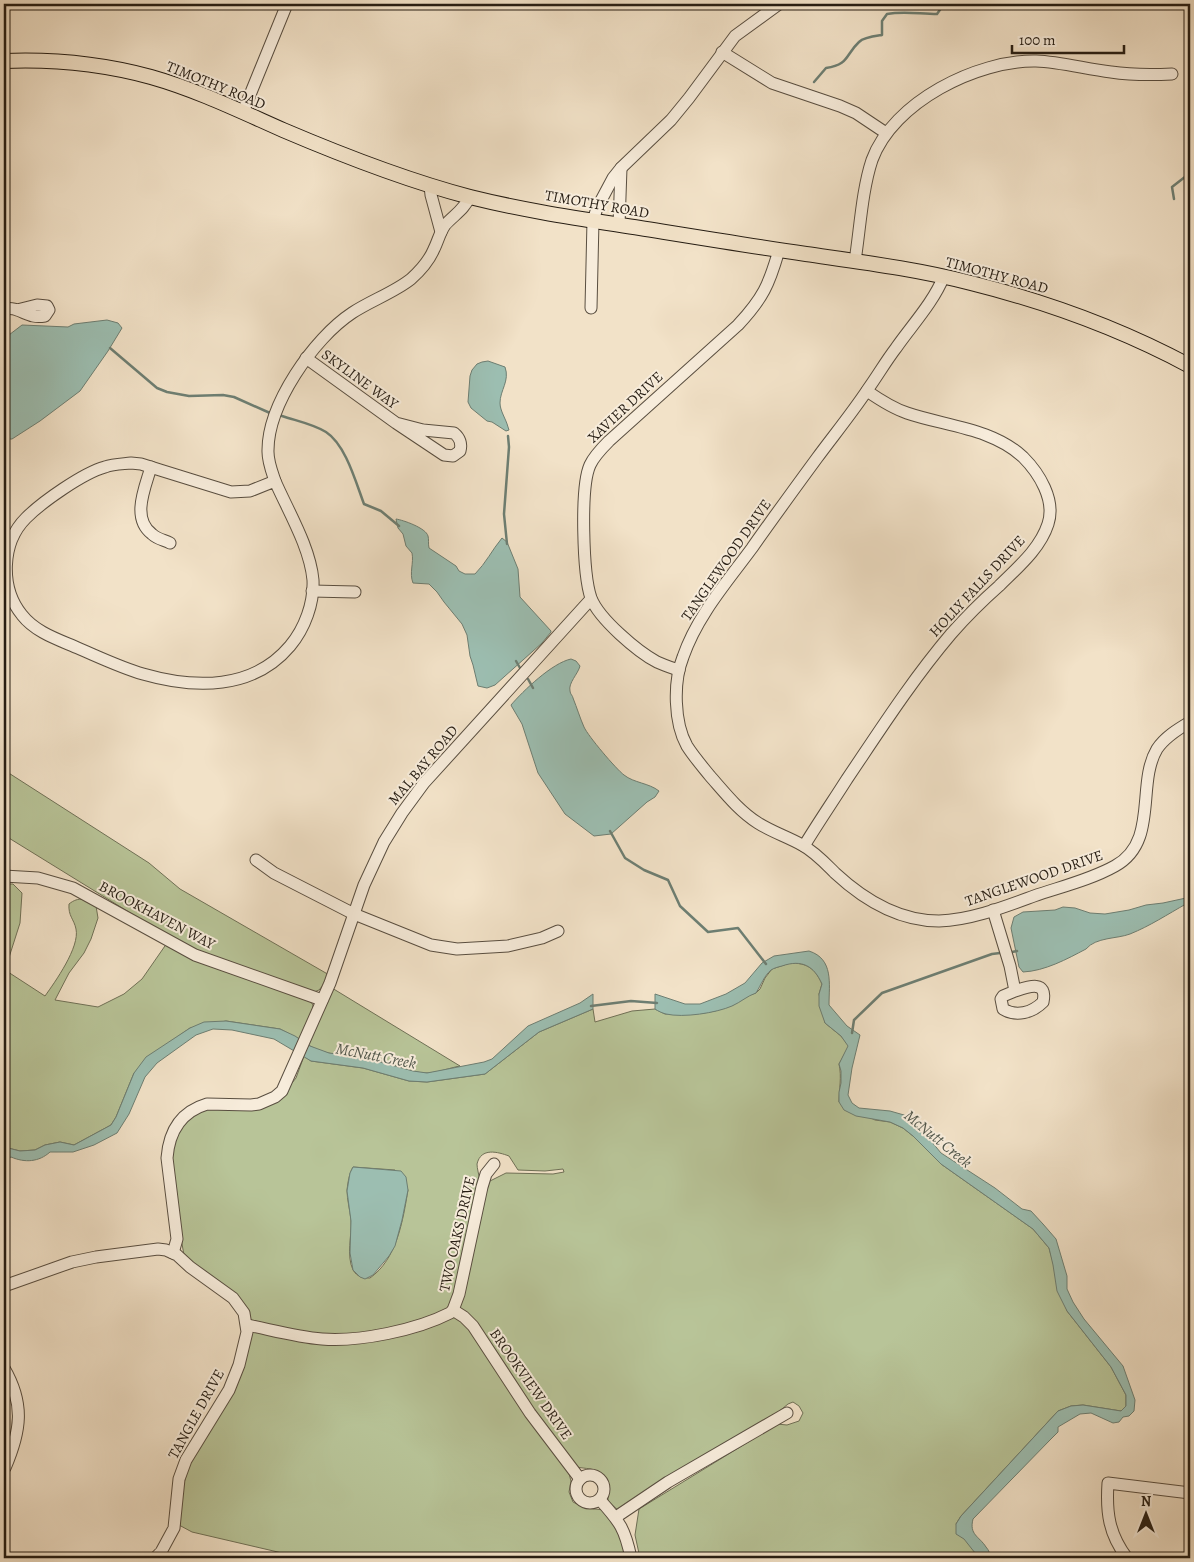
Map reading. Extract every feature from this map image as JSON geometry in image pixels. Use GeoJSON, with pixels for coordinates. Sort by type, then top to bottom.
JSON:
{"type":"FeatureCollection","features":[{"type":"Feature","properties":{"kind":"main road","name":"TIMOTHY ROAD"},"geometry":{"type":"LineString","coordinates":[[4,61],[62,62],[125,71],[153,78],[242,112],[362,163],[430,186],[508,205],[593,221],[944,276],[1000,291],[1079,316],[1133,338],[1190,366]]}},
{"type":"Feature","properties":{"kind":"street"},"geometry":{"type":"LineString","coordinates":[[242,112],[287,4]]}},
{"type":"Feature","properties":{"kind":"street"},"geometry":{"type":"LineString","coordinates":[[590,308],[593,221],[597,208],[614,178],[621,168],[670,120],[689,98],[722,52],[739,33],[780,4]]}},
{"type":"Feature","properties":{"kind":"street"},"geometry":{"type":"LineString","coordinates":[[722,52],[772,83],[856,113],[886,133]]}},
{"type":"Feature","properties":{"kind":"street"},"geometry":{"type":"LineString","coordinates":[[855,261],[868,174],[873,158],[886,133],[908,111],[936,91],[974,71],[1014,62],[1036,61],[1130,74],[1172,74]]}},
{"type":"Feature","properties":{"kind":"street"},"geometry":{"type":"LineString","coordinates":[[620,225],[621,168]]}},
{"type":"Feature","properties":{"kind":"street"},"geometry":{"type":"LineString","coordinates":[[430,186],[441,232]]}},
{"type":"Feature","properties":{"kind":"street"},"geometry":{"type":"LineString","coordinates":[[274,481],[250,491],[231,492],[151,467],[131,463],[97,469],[40,506],[16,530],[8,552],[5,576],[15,605],[22,616],[40,631],[142,674],[182,682],[218,683],[251,675],[270,665],[287,649],[301,630],[307,615],[313,581],[309,558],[274,481],[269,463],[268,451],[272,424],[295,376],[314,347],[333,327],[363,305],[409,281],[421,270],[434,250],[444,226],[465,206],[470,196]]}},
{"type":"Feature","properties":{"kind":"street","name":"XAVIER DRIVE"},"geometry":{"type":"LineString","coordinates":[[679,670],[657,662],[637,648],[601,615],[592,599],[586,566],[584,514],[585,489],[590,465],[609,441],[748,315],[757,304],[772,276],[779,250]]}},
{"type":"Feature","properties":{"kind":"street","name":"TANGLEWOOD DRIVE"},"geometry":{"type":"LineString","coordinates":[[944,276],[936,292],[867,390],[715,598],[691,638],[679,670],[677,712],[682,736],[695,758],[730,799],[749,816],[804,846],[862,896],[903,914],[940,921],[993,910],[1094,875],[1123,861],[1136,843],[1142,830],[1151,764],[1156,751],[1165,739],[1190,722]]}},
{"type":"Feature","properties":{"kind":"street"},"geometry":{"type":"LineString","coordinates":[[4,308],[17,310]]}},
{"type":"Feature","properties":{"kind":"street","name":"SKYLINE WAY"},"geometry":{"type":"LineString","coordinates":[[306,358],[396,423],[444,455],[453,456],[460,451],[460,440],[454,433],[415,428],[396,423]]}},
{"type":"Feature","properties":{"kind":"street","name":"HOLLY FALLS DRIVE"},"geometry":{"type":"LineString","coordinates":[[804,846],[832,800],[913,683],[951,635],[1032,551],[1045,531],[1050,514],[1046,493],[1036,472],[1010,446],[983,434],[907,413],[891,406],[867,390]]}},
{"type":"Feature","properties":{"kind":"street"},"geometry":{"type":"LineString","coordinates":[[151,467],[141,505],[141,518],[151,534],[170,542]]}},
{"type":"Feature","properties":{"kind":"street"},"geometry":{"type":"LineString","coordinates":[[312,591],[355,592]]}},
{"type":"Feature","properties":{"kind":"street","name":"MAL BAY ROAD"},"geometry":{"type":"LineString","coordinates":[[173,1253],[176,1239],[167,1158],[168,1144],[172,1131],[186,1116],[200,1106],[207,1104],[260,1104],[275,1097],[282,1091],[339,961],[364,885],[384,842],[402,813],[424,783],[592,599]]}},
{"type":"Feature","properties":{"kind":"street"},"geometry":{"type":"LineString","coordinates":[[256,860],[274,873],[354,914],[431,944],[457,949],[508,946],[542,938],[558,931]]}},
{"type":"Feature","properties":{"kind":"street","name":"BROOKHAVEN WAY"},"geometry":{"type":"LineString","coordinates":[[4,876],[38,878],[73,888],[195,955],[322,1000]]}},
{"type":"Feature","properties":{"kind":"street"},"geometry":{"type":"LineString","coordinates":[[993,910],[1010,966],[1015,991]]}},
{"type":"Feature","properties":{"kind":"street","name":"TWO OAKS DRIVE"},"geometry":{"type":"LineString","coordinates":[[247,1325],[298,1336],[339,1339],[367,1337],[417,1326],[445,1316],[454,1310],[482,1187],[486,1174],[494,1164]]}},
{"type":"Feature","properties":{"kind":"street"},"geometry":{"type":"LineString","coordinates":[[4,1286],[49,1269],[96,1257],[158,1249],[166,1250],[173,1253],[233,1298],[244,1313],[247,1325]]}},
{"type":"Feature","properties":{"kind":"street","name":"BROOKVIEW DRIVE"},"geometry":{"type":"LineString","coordinates":[[454,1310],[473,1326],[530,1413],[580,1479],[576,1486],[579,1498],[589,1504],[600,1500]]}},
{"type":"Feature","properties":{"kind":"street","name":"TANGLE DRIVE"},"geometry":{"type":"LineString","coordinates":[[155,1558],[161,1552],[174,1528],[179,1479],[186,1460],[229,1390],[233,1380],[245,1341],[247,1325]]}},
{"type":"Feature","properties":{"kind":"street"},"geometry":{"type":"LineString","coordinates":[[4,1368],[14,1389],[17,1403],[18,1430],[5,1468]]}},
{"type":"Feature","properties":{"kind":"street"},"geometry":{"type":"LineString","coordinates":[[616,1517],[668,1482],[787,1413]]}},
{"type":"Feature","properties":{"kind":"street"},"geometry":{"type":"LineString","coordinates":[[580,1479],[589,1476],[597,1477],[600,1480],[604,1489],[600,1500],[616,1517],[624,1532],[631,1558]]}},
{"type":"Feature","properties":{"kind":"street"},"geometry":{"type":"LineString","coordinates":[[1127,1558],[1120,1549],[1111,1529],[1107,1506],[1108,1483],[1190,1493]]}},
{"type":"Feature","properties":{"kind":"shaded area"},"geometry":{"type":"Polygon","coordinates":[[[107,320],[118,323],[122,328],[80,391],[40,421],[12,439],[6,439],[4,437],[5,338],[22,325],[68,327],[74,324],[107,320]]]}},
{"type":"Feature","properties":{"kind":"shaded area"},"geometry":{"type":"Polygon","coordinates":[[[488,361],[505,367],[506,381],[500,403],[509,430],[506,431],[487,421],[471,408],[468,402],[472,370],[477,364],[488,361]]]}},
{"type":"Feature","properties":{"kind":"shaded area"},"geometry":{"type":"Polygon","coordinates":[[[396,519],[423,530],[428,536],[429,548],[465,574],[475,574],[502,538],[507,542],[518,569],[520,597],[551,632],[542,643],[495,685],[487,688],[478,686],[467,635],[462,624],[429,584],[413,583],[411,576],[412,553],[406,546],[396,519]]]}},
{"type":"Feature","properties":{"kind":"shaded area"},"geometry":{"type":"Polygon","coordinates":[[[571,659],[580,666],[570,685],[570,692],[587,731],[602,752],[624,775],[659,791],[655,797],[611,834],[594,836],[565,814],[538,773],[522,724],[511,705],[530,685],[555,666],[571,659]]]}},
{"type":"Feature","properties":{"kind":"shaded area"},"geometry":{"type":"Polygon","coordinates":[[[4,770],[149,863],[180,889],[331,976],[319,990],[314,992],[198,952],[153,927],[4,835],[4,770]]]}},
{"type":"Feature","properties":{"kind":"shaded area"},"geometry":{"type":"Polygon","coordinates":[[[4,884],[13,884],[22,893],[20,923],[5,970],[45,996],[66,964],[74,945],[76,929],[69,912],[69,904],[82,899],[96,906],[98,918],[84,953],[69,973],[55,1000],[98,1007],[124,994],[142,979],[167,943],[308,998],[313,1005],[312,1012],[301,1040],[280,1029],[226,1021],[190,1028],[134,1073],[111,1125],[74,1145],[60,1142],[45,1145],[35,1150],[20,1151],[4,1147],[4,884]]]}},
{"type":"Feature","properties":{"kind":"shaded area"},"geometry":{"type":"Polygon","coordinates":[[[1190,895],[1190,899],[1186,904],[1152,924],[1130,934],[1095,942],[1086,949],[1056,964],[1023,972],[1019,967],[1011,928],[1014,917],[1023,912],[1055,910],[1063,907],[1105,914],[1186,898],[1190,895]]]}},
{"type":"Feature","properties":{"kind":"shaded area"},"geometry":{"type":"Polygon","coordinates":[[[809,951],[823,960],[826,966],[829,981],[829,1005],[847,1026],[860,1035],[848,1095],[852,1103],[859,1108],[890,1111],[904,1115],[917,1124],[941,1153],[995,1188],[1022,1209],[1031,1211],[1056,1239],[1067,1276],[1067,1289],[1073,1302],[1084,1319],[1123,1366],[1135,1400],[1134,1411],[1129,1416],[1123,1417],[1119,1422],[1113,1423],[1091,1413],[1080,1414],[1058,1427],[1058,1432],[973,1519],[972,1529],[987,1548],[992,1558],[979,1558],[964,1539],[956,1534],[956,1524],[961,1516],[1058,1411],[1071,1406],[1083,1405],[1121,1411],[1126,1406],[1126,1395],[1111,1367],[1067,1311],[1057,1291],[1049,1248],[1033,1229],[941,1164],[903,1128],[890,1122],[856,1116],[844,1110],[839,1102],[841,1071],[839,1064],[848,1046],[841,1036],[825,1023],[819,1006],[819,994],[822,984],[811,969],[796,963],[773,969],[766,975],[756,993],[732,1006],[717,1011],[673,1015],[655,1009],[655,994],[685,1004],[700,1004],[726,994],[745,983],[762,963],[774,956],[809,951]]]}},
{"type":"Feature","properties":{"kind":"shaded area"},"geometry":{"type":"Polygon","coordinates":[[[790,963],[806,965],[813,970],[822,984],[819,994],[825,1023],[841,1036],[849,1046],[839,1064],[839,1102],[875,1120],[890,1122],[903,1128],[941,1164],[1033,1229],[1049,1248],[1067,1311],[1111,1367],[1126,1395],[1126,1406],[1121,1411],[1083,1405],[1071,1406],[1058,1411],[961,1516],[956,1524],[979,1558],[640,1558],[635,1535],[639,1509],[777,1424],[787,1425],[799,1421],[803,1413],[799,1406],[793,1402],[788,1404],[777,1413],[619,1511],[608,1501],[607,1485],[603,1476],[595,1470],[577,1467],[535,1416],[466,1314],[458,1306],[488,1182],[506,1173],[553,1174],[564,1172],[563,1169],[545,1171],[518,1170],[509,1156],[495,1152],[482,1155],[477,1164],[480,1180],[455,1297],[444,1314],[395,1327],[356,1335],[301,1333],[252,1320],[184,1255],[169,1163],[175,1132],[183,1121],[205,1109],[283,1094],[296,1078],[304,1056],[311,1061],[363,1068],[409,1081],[427,1082],[485,1074],[539,1032],[593,1009],[595,1022],[632,1011],[655,1009],[665,1014],[715,1011],[733,1005],[756,993],[772,969],[790,963]],[[353,1167],[348,1181],[347,1198],[351,1220],[350,1258],[353,1270],[360,1277],[370,1278],[379,1270],[393,1250],[401,1226],[408,1190],[395,1170],[353,1167]]]}},
{"type":"Feature","properties":{"kind":"shaded area"},"geometry":{"type":"Polygon","coordinates":[[[332,988],[460,1066],[420,1073],[382,1061],[333,1054],[315,1049],[307,1044],[332,988]]]}},
{"type":"Feature","properties":{"kind":"shaded area"},"geometry":{"type":"Polygon","coordinates":[[[593,994],[593,1009],[539,1032],[485,1074],[427,1082],[409,1081],[363,1068],[311,1061],[274,1039],[232,1030],[213,1029],[196,1035],[157,1063],[145,1077],[129,1114],[117,1133],[94,1145],[73,1152],[50,1152],[37,1160],[21,1160],[11,1157],[4,1160],[4,1147],[20,1151],[35,1150],[45,1145],[60,1142],[74,1145],[111,1125],[134,1073],[146,1057],[190,1028],[204,1022],[226,1021],[280,1029],[310,1046],[329,1053],[362,1057],[427,1073],[492,1059],[528,1026],[580,1003],[593,994]]]}},
{"type":"Feature","properties":{"kind":"shaded area"},"geometry":{"type":"Polygon","coordinates":[[[353,1167],[401,1171],[406,1177],[408,1190],[395,1246],[373,1275],[365,1279],[353,1270],[350,1253],[351,1221],[347,1191],[353,1167]]]}},
{"type":"Feature","properties":{"kind":"shaded area"},"geometry":{"type":"Polygon","coordinates":[[[454,1317],[466,1325],[568,1470],[571,1481],[569,1492],[573,1502],[585,1508],[605,1510],[619,1528],[628,1558],[331,1558],[316,1554],[295,1556],[192,1532],[179,1525],[183,1487],[192,1454],[226,1402],[249,1334],[255,1331],[317,1342],[454,1317]]]}},
{"type":"Feature","properties":{"kind":"waterway"},"geometry":{"type":"LineString","coordinates":[[814,82],[826,68],[843,62],[861,40],[882,35],[882,21],[887,14],[937,14],[944,4]]}},
{"type":"Feature","properties":{"kind":"waterway"},"geometry":{"type":"LineString","coordinates":[[1186,4],[1190,5]]}},
{"type":"Feature","properties":{"kind":"waterway"},"geometry":{"type":"LineString","coordinates":[[1174,199],[1172,187],[1190,173]]}},
{"type":"Feature","properties":{"kind":"waterway"},"geometry":{"type":"LineString","coordinates":[[110,348],[157,388],[189,396],[223,395],[234,397],[270,413]]}},
{"type":"Feature","properties":{"kind":"waterway"},"geometry":{"type":"LineString","coordinates":[[282,416],[316,427],[333,438],[350,465],[364,504],[381,511],[399,526]]}},
{"type":"Feature","properties":{"kind":"waterway"},"geometry":{"type":"LineString","coordinates":[[507,544],[504,514],[509,447],[508,436]]}},
{"type":"Feature","properties":{"kind":"waterway"},"geometry":{"type":"LineString","coordinates":[[516,661],[520,668]]}},
{"type":"Feature","properties":{"kind":"waterway"},"geometry":{"type":"LineString","coordinates":[[528,679],[533,688]]}},
{"type":"Feature","properties":{"kind":"waterway"},"geometry":{"type":"LineString","coordinates":[[610,831],[625,858],[644,870],[668,880],[680,906],[708,932],[738,928],[766,964]]}},
{"type":"Feature","properties":{"kind":"waterway"},"geometry":{"type":"LineString","coordinates":[[1012,952],[1017,951]]}},
{"type":"Feature","properties":{"kind":"waterway"},"geometry":{"type":"LineString","coordinates":[[852,1033],[854,1020],[882,993],[992,954],[1000,953]]}},
{"type":"Feature","properties":{"kind":"waterway","name":"McNutt Creek"},"geometry":{"type":"LineString","coordinates":[[591,1006],[631,1001],[657,1003]]}}]}
